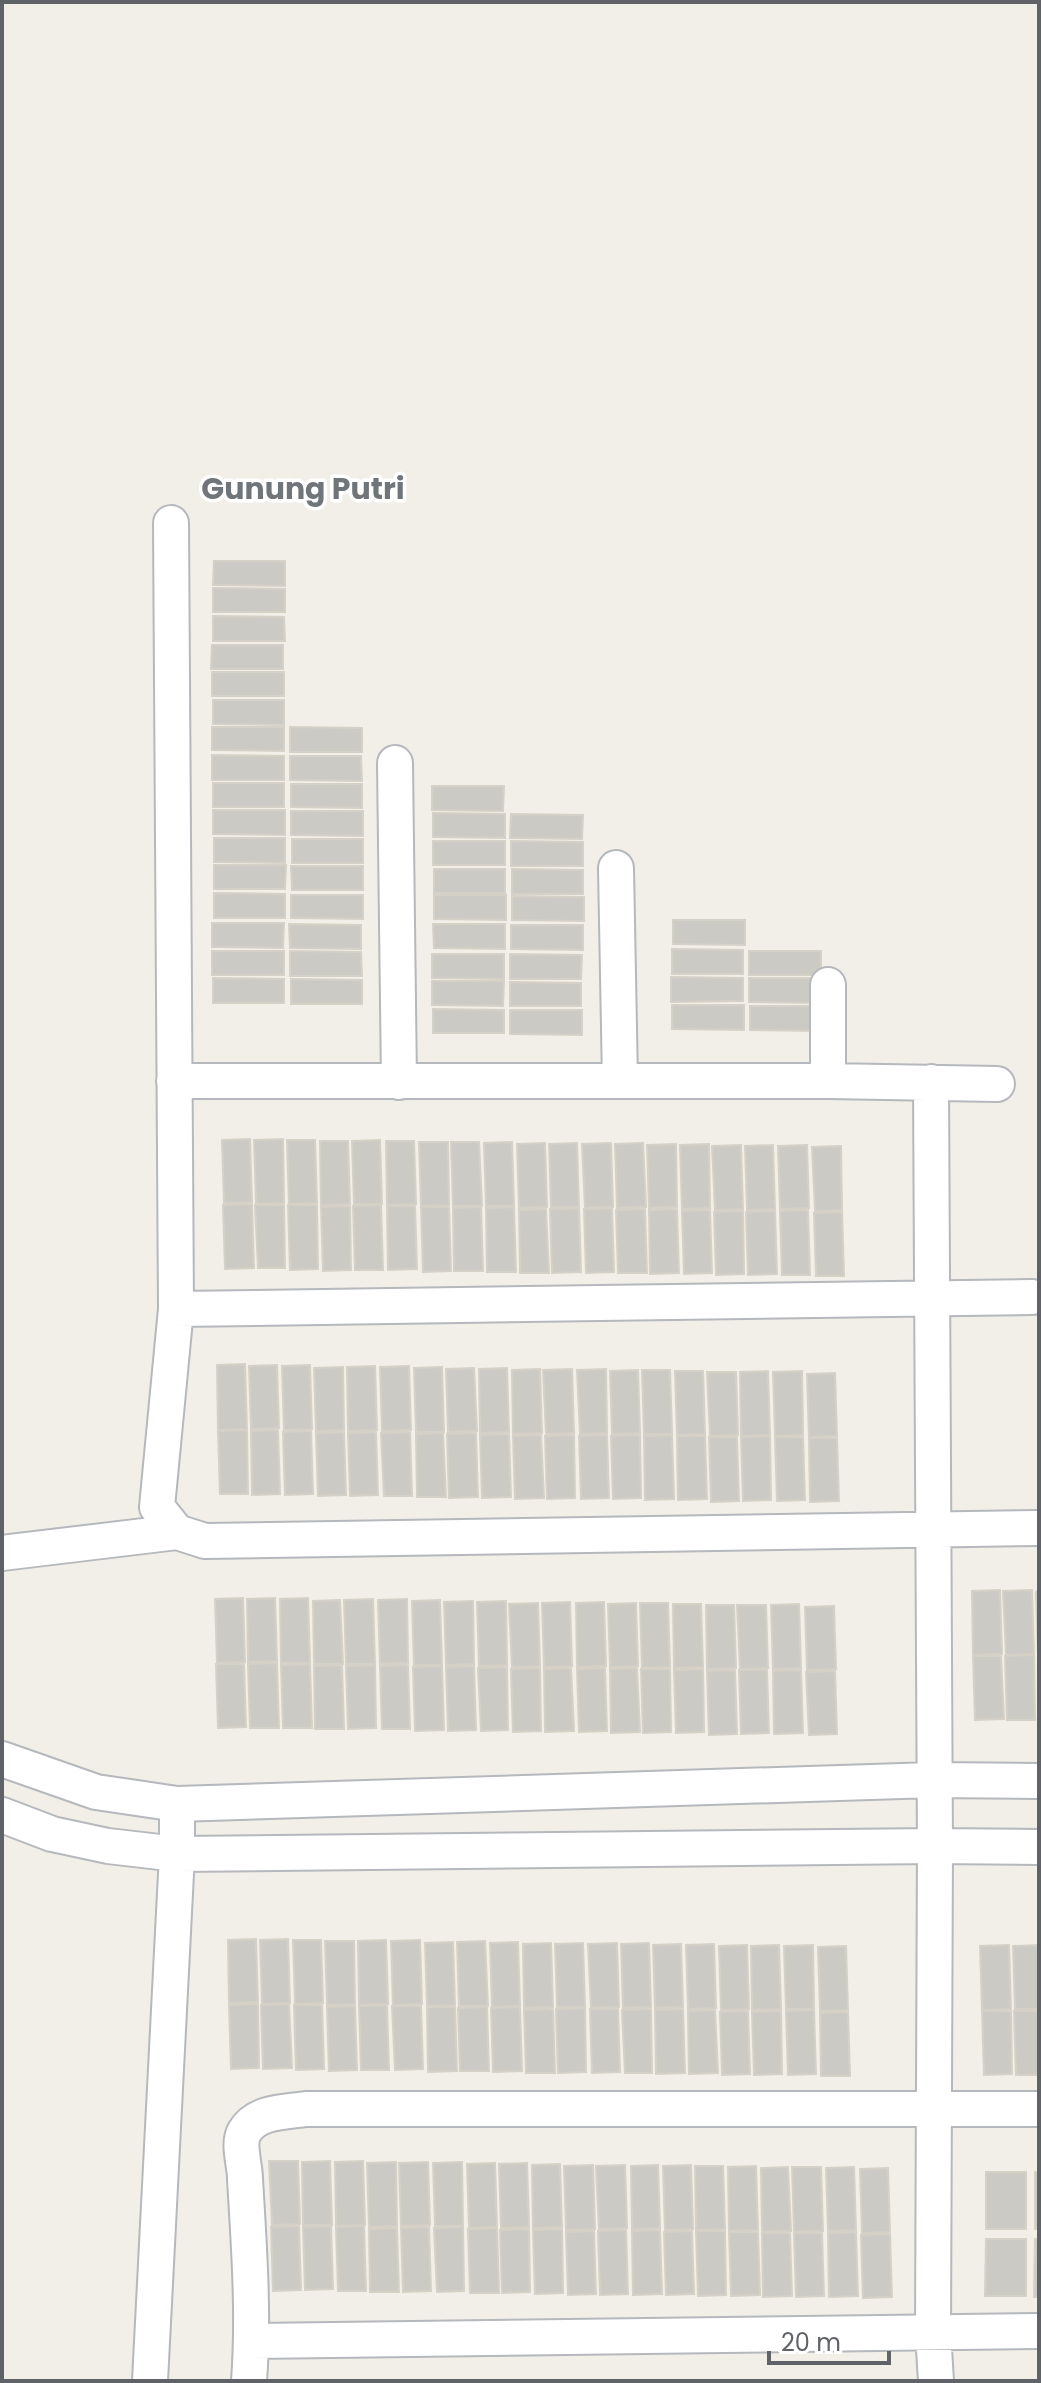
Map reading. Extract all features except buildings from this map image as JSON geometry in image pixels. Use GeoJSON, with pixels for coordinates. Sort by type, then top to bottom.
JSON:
{"type":"FeatureCollection","features":[{"type":"Feature","properties":{"kind":"street"},"geometry":{"type":"LineString","coordinates":[[171,523],[176,1309],[157,1507],[177,1532]]}},
{"type":"Feature","properties":{"kind":"street"},"geometry":{"type":"LineString","coordinates":[[395,763],[399,1082]]}},
{"type":"Feature","properties":{"kind":"street"},"geometry":{"type":"LineString","coordinates":[[616,868],[620,1081]]}},
{"type":"Feature","properties":{"kind":"street"},"geometry":{"type":"LineString","coordinates":[[828,985],[828,1081]]}},
{"type":"Feature","properties":{"kind":"street"},"geometry":{"type":"LineString","coordinates":[[174,1081],[997,1084]]}},
{"type":"Feature","properties":{"kind":"street"},"geometry":{"type":"LineString","coordinates":[[931,1082],[935,1846],[933,2333],[936,2381]]}},
{"type":"Feature","properties":{"kind":"street"},"geometry":{"type":"LineString","coordinates":[[176,1309],[1032,1297]]}},
{"type":"Feature","properties":{"kind":"street"},"geometry":{"type":"LineString","coordinates":[[2,1553],[177,1532],[205,1541],[1039,1528]]}},
{"type":"Feature","properties":{"kind":"street"},"geometry":{"type":"LineString","coordinates":[[2,1759],[96,1792],[177,1804],[933,1780],[1039,1781]]}},
{"type":"Feature","properties":{"kind":"street"},"geometry":{"type":"LineString","coordinates":[[150,2381],[177,1804]]}},
{"type":"Feature","properties":{"kind":"street"},"geometry":{"type":"LineString","coordinates":[[2,1815],[52,1834],[108,1846],[177,1854],[1039,1847]]}},
{"type":"Feature","properties":{"kind":"street"},"geometry":{"type":"LineString","coordinates":[[249,2381],[252,2341],[241,2140],[247,2127],[265,2115],[306,2109],[1039,2109]]}},
{"type":"Feature","properties":{"kind":"street"},"geometry":{"type":"LineString","coordinates":[[252,2341],[1039,2331]]}},
{"type":"Feature","properties":{"kind":"district","name":"Gunung Putri"},"geometry":{"type":"Point","coordinates":[303,488]}}]}
